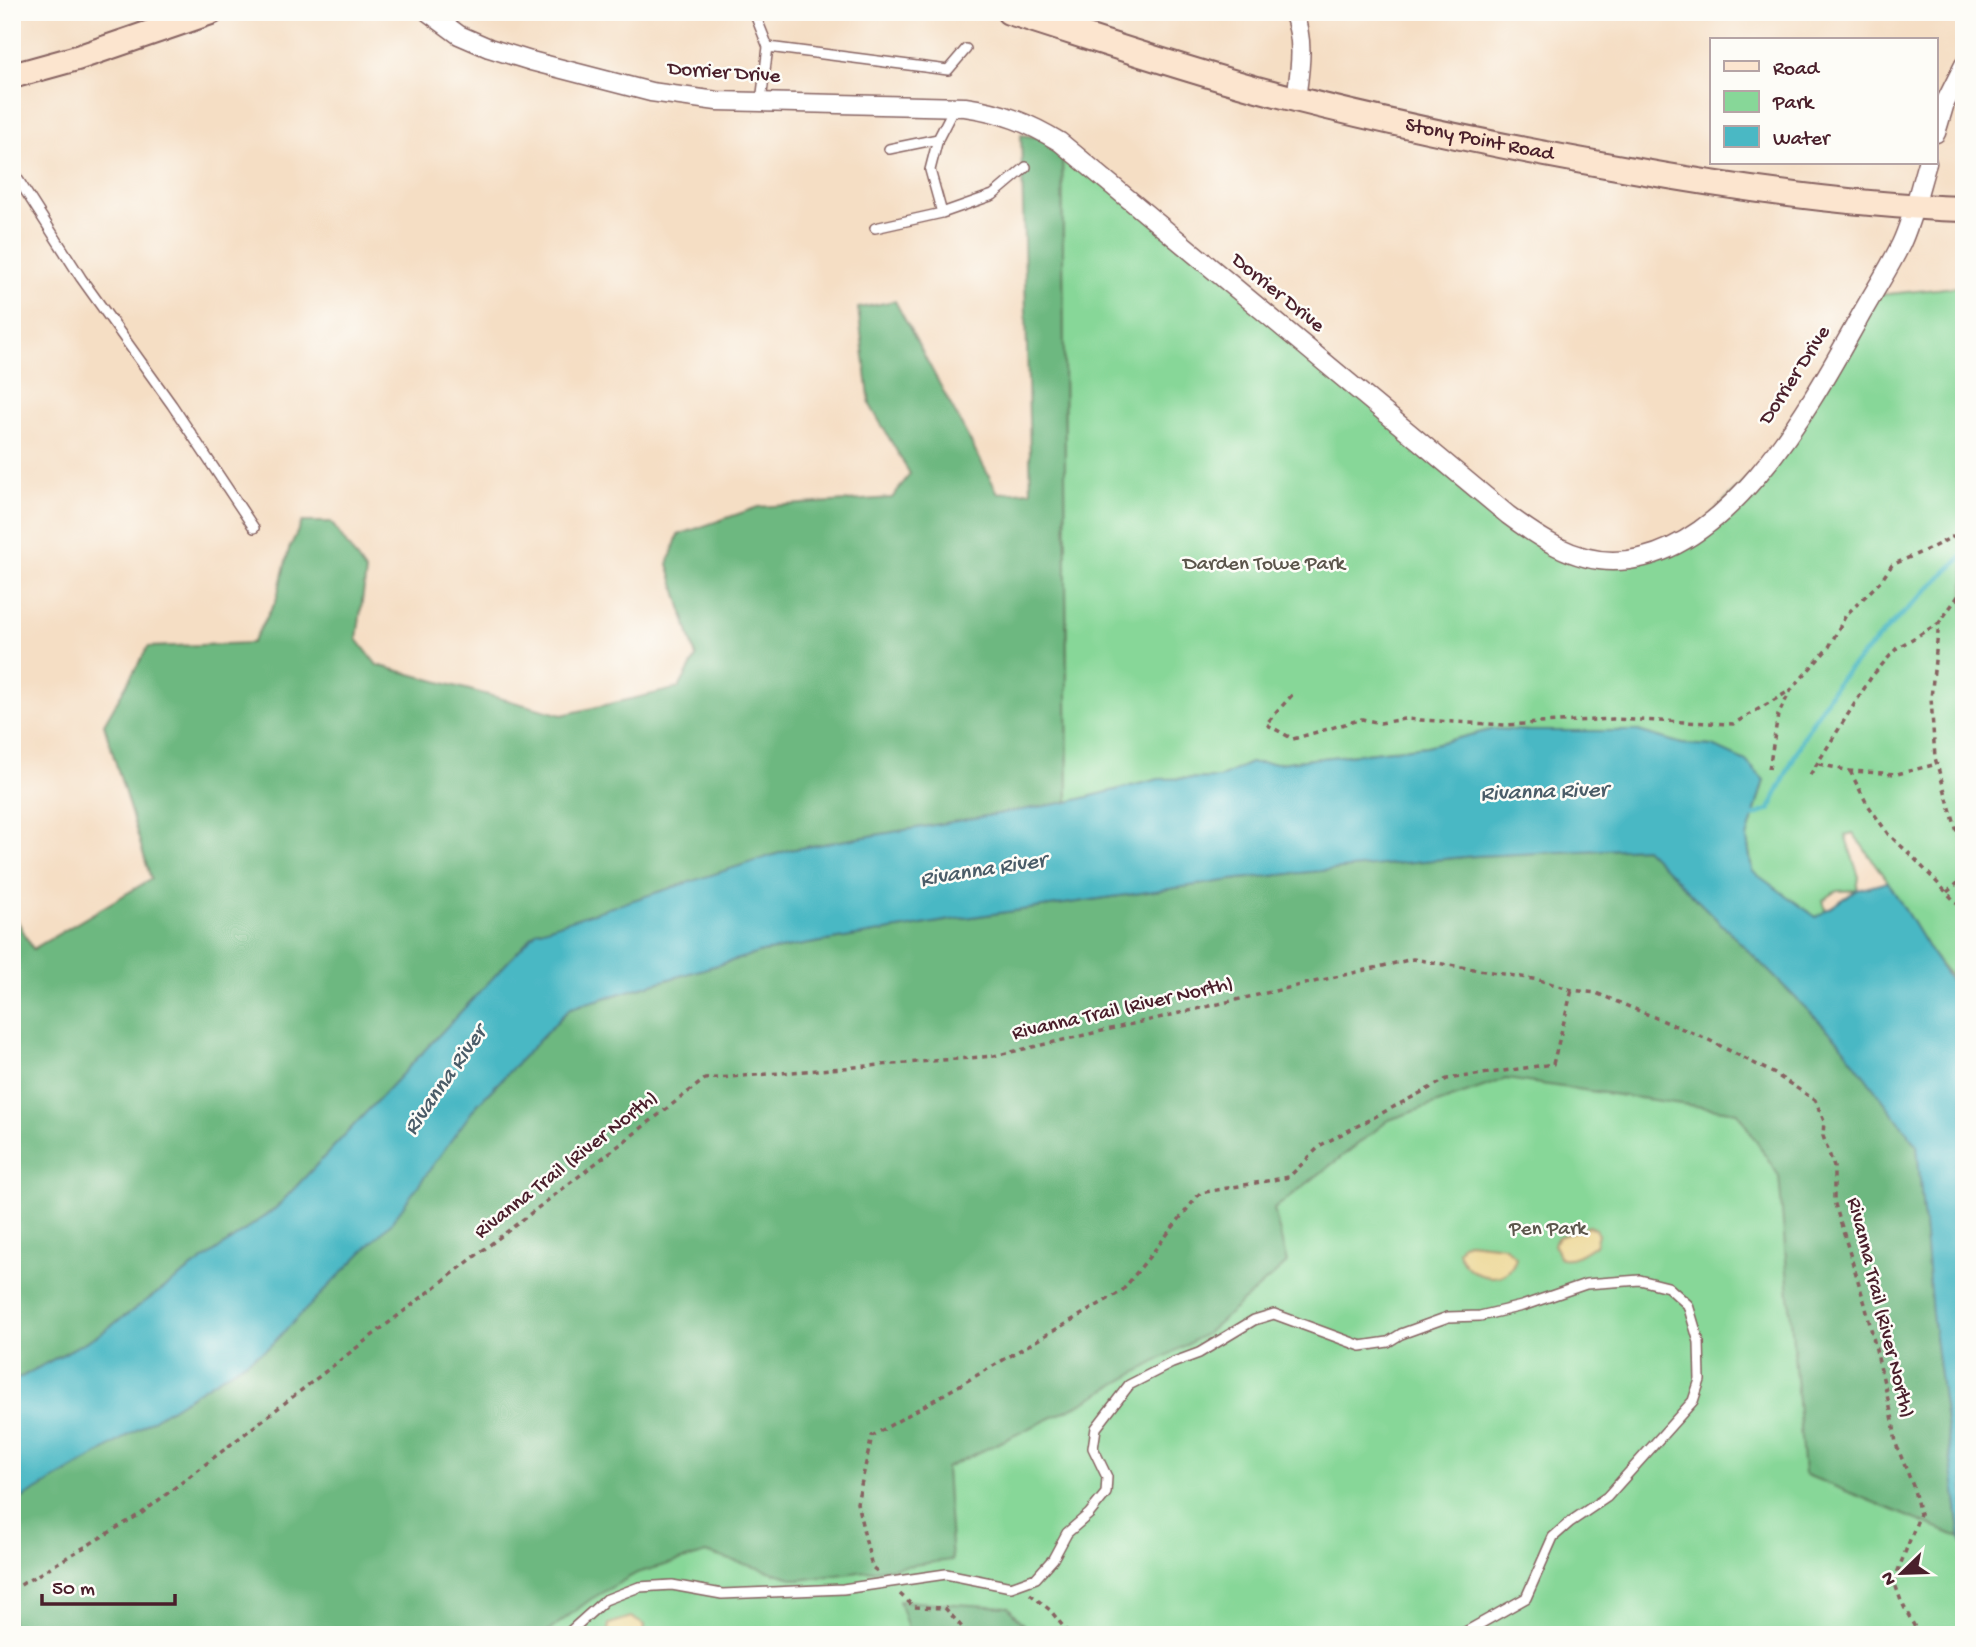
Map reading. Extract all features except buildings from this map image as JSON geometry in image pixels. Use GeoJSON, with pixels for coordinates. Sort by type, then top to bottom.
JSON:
{"type":"FeatureCollection","features":[{"type":"Feature","properties":{"kind":"main road"},"geometry":{"type":"LineString","coordinates":[[12,76],[77,58],[211,12]]}},
{"type":"Feature","properties":{"kind":"main road","name":"Stony Point Road"},"geometry":{"type":"LineString","coordinates":[[1009,12],[1254,88],[1441,135],[1663,176],[1805,197],[1964,209]]}},
{"type":"Feature","properties":{"kind":"street","name":"Dorrier Drive"},"geometry":{"type":"LineString","coordinates":[[428,12],[439,23],[459,35],[489,48],[651,92],[717,101],[955,106],[988,110],[1032,125],[1060,142],[1508,515],[1543,540],[1569,552],[1602,560],[1635,559],[1664,551],[1688,539],[1712,522],[1764,467],[1835,361],[1902,243],[1927,164]]}},
{"type":"Feature","properties":{"kind":"street"},"geometry":{"type":"LineString","coordinates":[[1293,12],[1300,36],[1302,58],[1296,99]]}},
{"type":"Feature","properties":{"kind":"street"},"geometry":{"type":"LineString","coordinates":[[1938,126],[1945,103],[1964,65]]}},
{"type":"Feature","properties":{"kind":"lane"},"geometry":{"type":"LineString","coordinates":[[754,12],[768,47],[761,101]]}},
{"type":"Feature","properties":{"kind":"lane"},"geometry":{"type":"LineString","coordinates":[[768,47],[948,70],[966,49]]}},
{"type":"Feature","properties":{"kind":"lane"},"geometry":{"type":"LineString","coordinates":[[942,213],[930,170],[938,139],[955,106]]}},
{"type":"Feature","properties":{"kind":"lane"},"geometry":{"type":"LineString","coordinates":[[889,149],[938,139]]}},
{"type":"Feature","properties":{"kind":"lane"},"geometry":{"type":"LineString","coordinates":[[875,228],[942,213],[993,195],[1026,167]]}},
{"type":"Feature","properties":{"kind":"lane"},"geometry":{"type":"LineString","coordinates":[[12,170],[81,278],[172,405],[254,528]]}},
{"type":"Feature","properties":{"kind":"lane"},"geometry":{"type":"LineString","coordinates":[[566,1635],[605,1600],[639,1587],[672,1585],[722,1594],[842,1589],[946,1574],[1011,1587],[1035,1578],[1054,1559],[1068,1533],[1089,1514],[1106,1493],[1107,1477],[1093,1447],[1096,1428],[1129,1385],[1172,1363],[1199,1353],[1254,1320],[1274,1314],[1361,1346],[1388,1342],[1448,1317],[1480,1316],[1522,1306],[1586,1284],[1640,1280],[1668,1287],[1688,1305],[1699,1342],[1700,1380],[1693,1401],[1607,1497],[1553,1537],[1526,1598],[1460,1635]]}},
{"type":"Feature","properties":{"kind":"path"},"geometry":{"type":"LineString","coordinates":[[1769,769],[1778,715],[1791,690],[1829,648],[1846,615],[1881,581],[1892,565],[1952,537],[1964,536]]}},
{"type":"Feature","properties":{"kind":"path"},"geometry":{"type":"LineString","coordinates":[[1810,775],[1872,676],[1898,648],[1939,623],[1964,588]]}},
{"type":"Feature","properties":{"kind":"path"},"geometry":{"type":"LineString","coordinates":[[1939,623],[1931,698],[1937,764],[1964,855]]}},
{"type":"Feature","properties":{"kind":"path"},"geometry":{"type":"LineString","coordinates":[[1292,695],[1266,724],[1293,739],[1362,719],[1380,723],[1404,719],[1505,725],[1612,719],[1733,724],[1791,690]]}},
{"type":"Feature","properties":{"kind":"path"},"geometry":{"type":"LineString","coordinates":[[1817,763],[1850,771],[1896,774],[1937,764]]}},
{"type":"Feature","properties":{"kind":"path"},"geometry":{"type":"LineString","coordinates":[[1850,771],[1866,802],[1888,834],[1964,911]]}},
{"type":"Feature","properties":{"kind":"path"},"geometry":{"type":"LineString","coordinates":[[1947,892],[1964,878]]}},
{"type":"Feature","properties":{"kind":"path","name":"Rivanna Trail (River North)"},"geometry":{"type":"LineString","coordinates":[[12,1590],[142,1513],[705,1079],[994,1056],[1413,959],[1539,980],[1572,990],[1596,993],[1707,1039],[1775,1074],[1815,1100],[1824,1121],[1823,1136],[1834,1167],[1834,1201],[1865,1304],[1893,1420],[1896,1444],[1913,1486],[1920,1514],[1894,1581],[1919,1635]]}},
{"type":"Feature","properties":{"kind":"path"},"geometry":{"type":"LineString","coordinates":[[969,1635],[946,1608],[914,1606],[872,1567],[857,1503],[872,1436],[1122,1291],[1200,1194],[1289,1177],[1321,1145],[1447,1079],[1553,1064],[1563,1016],[1572,990]]}},
{"type":"Feature","properties":{"kind":"path"},"geometry":{"type":"LineString","coordinates":[[1017,1585],[1050,1610],[1069,1635]]}},
{"type":"Feature","properties":{"kind":"green space"},"geometry":{"type":"Polygon","coordinates":[[[1021,135],[1062,140],[1068,802],[789,850],[537,931],[276,1208],[100,1334],[12,1382],[12,911],[33,949],[151,879],[104,724],[148,647],[252,643],[276,601],[289,549],[302,522],[331,522],[366,572],[357,639],[377,665],[562,715],[679,688],[696,657],[668,564],[678,535],[758,507],[892,498],[910,474],[870,405],[858,308],[895,301],[998,493],[1031,491],[1021,135]]]}},
{"type":"Feature","properties":{"kind":"green space","name":"Pen Park"},"geometry":{"type":"Polygon","coordinates":[[[1062,140],[1495,504],[1582,554],[1626,555],[1666,543],[1705,521],[1766,459],[1870,296],[1964,286],[1964,992],[1933,956],[1888,882],[1853,833],[1845,835],[1859,877],[1857,890],[1837,891],[1823,900],[1828,918],[1964,1179],[1964,1635],[12,1635],[12,1479],[1752,869],[1747,838],[1764,780],[1713,746],[1682,744],[1638,731],[1494,729],[1427,746],[1278,763],[1250,763],[1219,778],[1159,779],[1068,802],[1062,140]]]}},
{"type":"Feature","properties":{"kind":"green space","name":"Pen Park"},"geometry":{"type":"Polygon","coordinates":[[[1645,848],[1837,1039],[1917,1145],[1932,1314],[1961,1538],[1804,1474],[1779,1176],[1737,1112],[1506,1079],[1389,1120],[1274,1209],[1287,1263],[1207,1333],[1080,1404],[946,1468],[952,1560],[799,1580],[707,1553],[637,1573],[591,1599],[543,1635],[12,1635],[12,1504],[98,1454],[269,1347],[476,1106],[570,1008],[762,952],[951,920],[1239,879],[1475,856],[1645,848]]]}},
{"type":"Feature","properties":{"kind":"green space"},"geometry":{"type":"Polygon","coordinates":[[[899,1601],[1008,1607],[1032,1635],[910,1635],[899,1601]]]}},
{"type":"Feature","properties":{"kind":"sand"},"geometry":{"type":"Polygon","coordinates":[[[1588,1226],[1598,1234],[1595,1245],[1573,1257],[1559,1257],[1554,1244],[1558,1237],[1588,1226]]]}},
{"type":"Feature","properties":{"kind":"sand"},"geometry":{"type":"Polygon","coordinates":[[[1468,1242],[1504,1246],[1516,1257],[1512,1267],[1505,1274],[1496,1277],[1478,1274],[1462,1261],[1458,1251],[1462,1244],[1468,1242]]]}},
{"type":"Feature","properties":{"kind":"sand"},"geometry":{"type":"Polygon","coordinates":[[[631,1617],[644,1625],[643,1634],[612,1635],[608,1631],[609,1624],[631,1617]]]}},
{"type":"Feature","properties":{"kind":"water","name":"Rivanna River"},"geometry":{"type":"Polygon","coordinates":[[[1494,729],[1638,731],[1682,744],[1713,746],[1746,761],[1764,780],[1747,838],[1752,871],[1816,917],[1857,890],[1888,882],[1933,956],[1964,1000],[1964,1546],[1932,1314],[1917,1145],[1837,1039],[1645,848],[1475,856],[1239,879],[951,920],[762,952],[570,1008],[476,1106],[391,1223],[269,1347],[98,1454],[12,1504],[12,1382],[100,1334],[276,1208],[537,931],[789,850],[1068,802],[1159,779],[1219,778],[1250,763],[1278,763],[1427,746],[1494,729]]]}},
{"type":"Feature","properties":{"kind":"waterway"},"geometry":{"type":"LineString","coordinates":[[1747,818],[1769,810],[1805,734],[1838,681],[1889,627],[1964,555]]}},
{"type":"Feature","properties":{"kind":"park label","name":"Darden Towe Park"},"geometry":{"type":"Point","coordinates":[1264,565]}}]}
